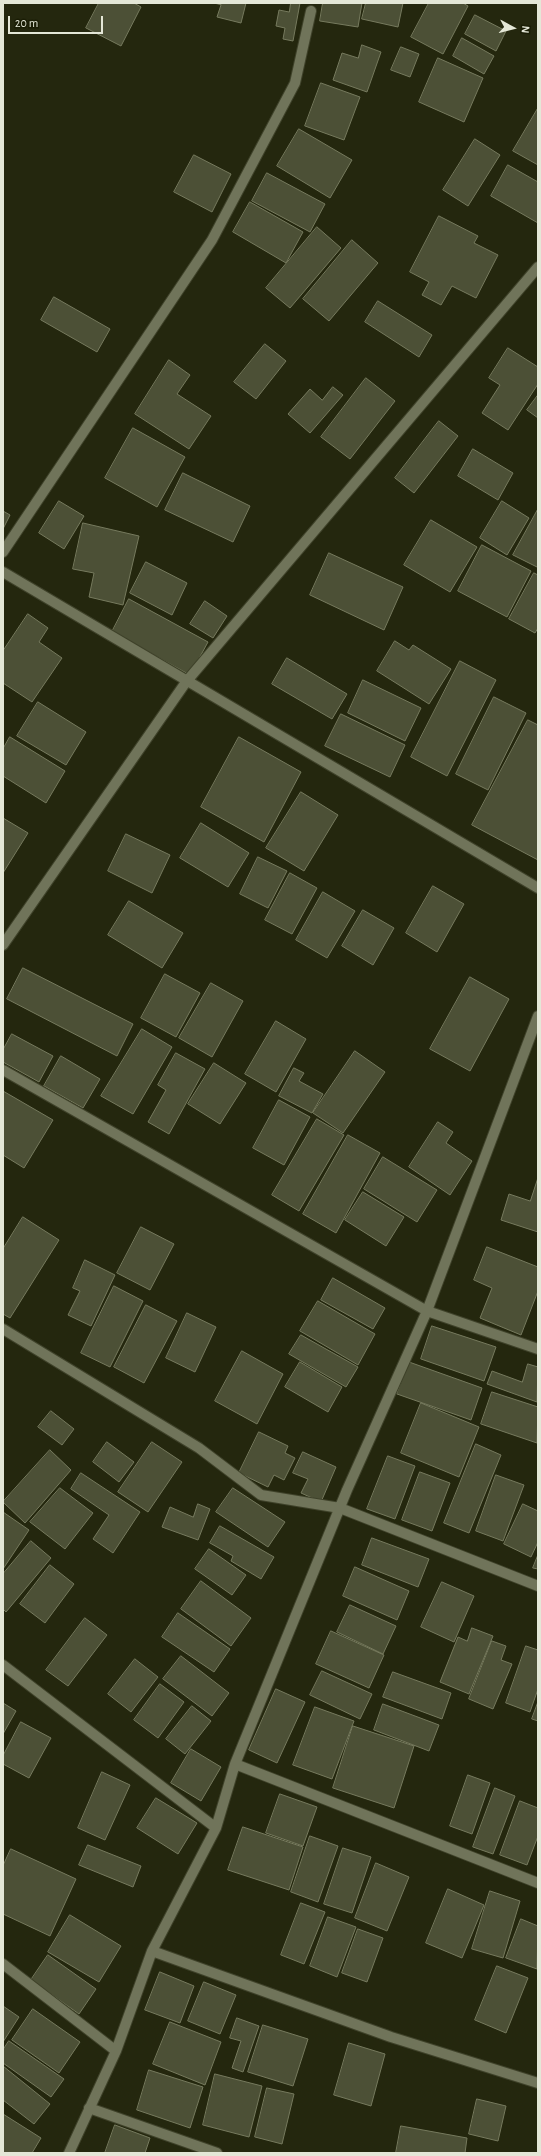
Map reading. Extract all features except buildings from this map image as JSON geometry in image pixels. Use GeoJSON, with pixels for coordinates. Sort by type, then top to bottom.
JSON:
{"type":"FeatureCollection","features":[{"type":"Feature","properties":{"kind":"street"},"geometry":{"type":"LineString","coordinates":[[3,552],[212,240],[295,83],[311,11]]}},
{"type":"Feature","properties":{"kind":"street"},"geometry":{"type":"LineString","coordinates":[[3,945],[186,682],[538,267]]}},
{"type":"Feature","properties":{"kind":"street"},"geometry":{"type":"LineString","coordinates":[[3,572],[186,682],[538,888]]}},
{"type":"Feature","properties":{"kind":"street"},"geometry":{"type":"LineString","coordinates":[[69,2153],[116,2051],[152,1951],[216,1828],[235,1764],[340,1508],[427,1311],[538,1016]]}},
{"type":"Feature","properties":{"kind":"street"},"geometry":{"type":"LineString","coordinates":[[3,1070],[427,1311],[538,1349]]}},
{"type":"Feature","properties":{"kind":"street"},"geometry":{"type":"LineString","coordinates":[[3,1329],[199,1448],[260,1495],[340,1508],[538,1586]]}},
{"type":"Feature","properties":{"kind":"street"},"geometry":{"type":"LineString","coordinates":[[3,1665],[216,1828]]}},
{"type":"Feature","properties":{"kind":"street"},"geometry":{"type":"LineString","coordinates":[[235,1764],[538,1883]]}},
{"type":"Feature","properties":{"kind":"street"},"geometry":{"type":"LineString","coordinates":[[152,1951],[391,2037],[538,2084]]}},
{"type":"Feature","properties":{"kind":"street"},"geometry":{"type":"LineString","coordinates":[[3,1964],[116,2051]]}},
{"type":"Feature","properties":{"kind":"street"},"geometry":{"type":"LineString","coordinates":[[89,2108],[217,2153]]}}]}
